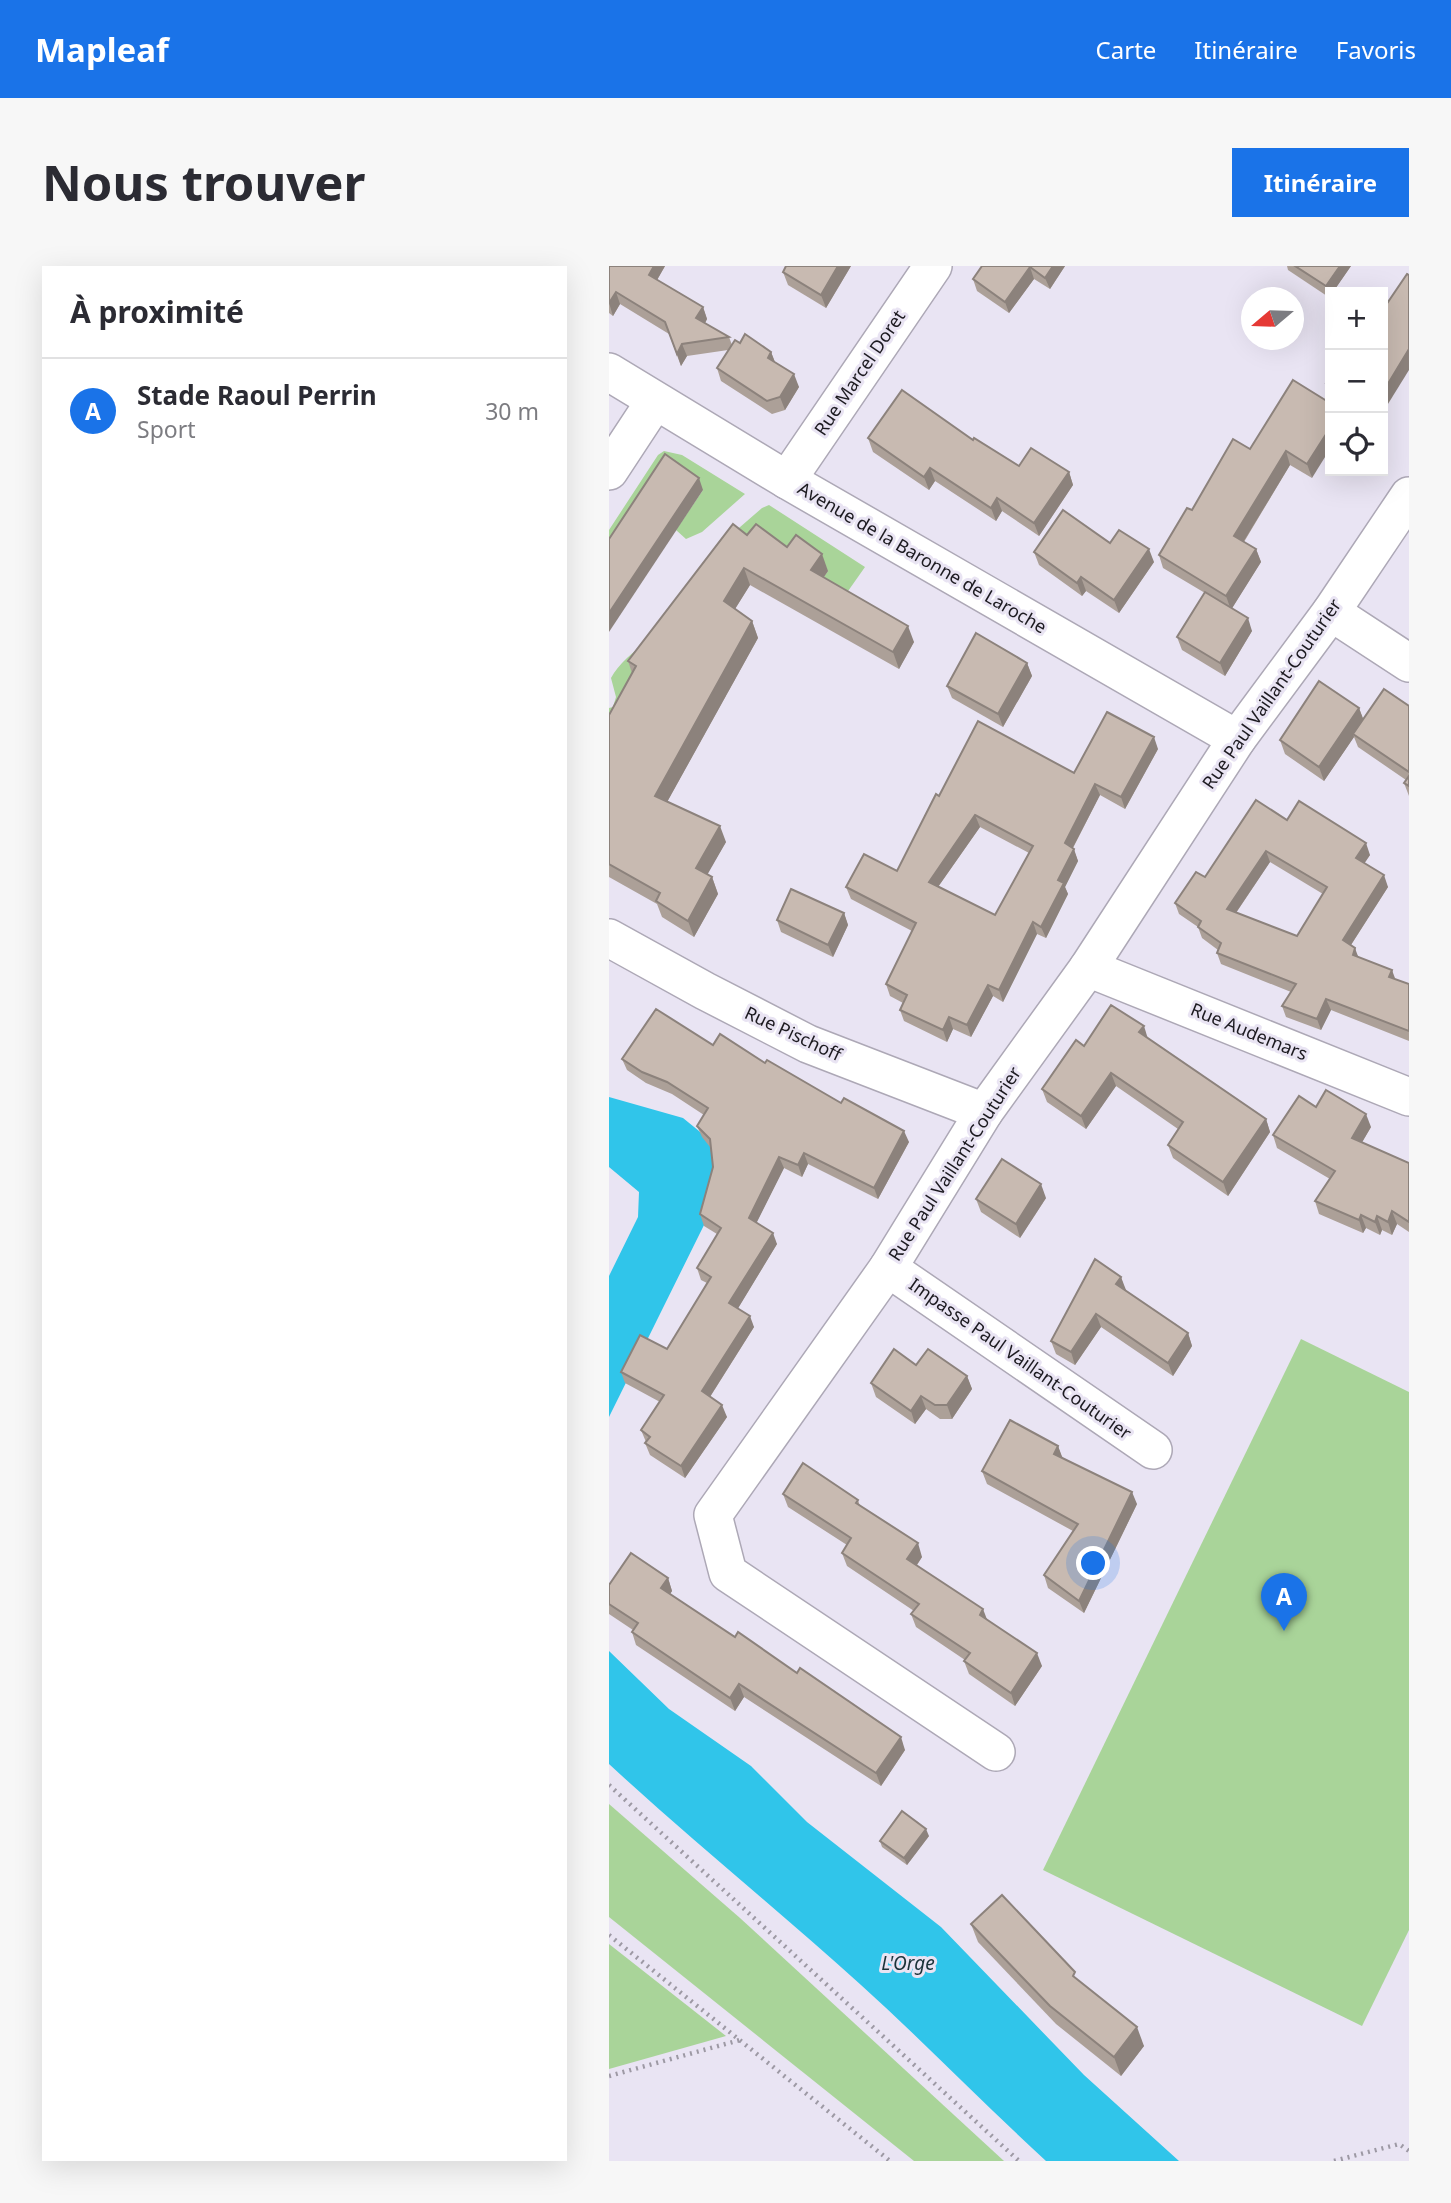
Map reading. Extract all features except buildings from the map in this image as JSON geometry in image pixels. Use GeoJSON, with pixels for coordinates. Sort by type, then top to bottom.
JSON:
{"type":"FeatureCollection","features":[{"type":"Feature","properties":{"kind":"street","name":"Rue Marcel Doret"},"geometry":{"type":"LineString","coordinates":[[787,480],[933,266]]}},
{"type":"Feature","properties":{"kind":"street","name":"Avenue de la Baronne de Laroche"},"geometry":{"type":"LineString","coordinates":[[609,372],[787,480],[1237,738]]}},
{"type":"Feature","properties":{"kind":"street"},"geometry":{"type":"LineString","coordinates":[[609,471],[655,401]]}},
{"type":"Feature","properties":{"kind":"street","name":"Rue Paul Vaillant-Couturier"},"geometry":{"type":"LineString","coordinates":[[996,1752],[728,1573],[713,1515],[888,1268],[984,1112],[1088,968],[1237,738],[1331,612],[1409,496]]}},
{"type":"Feature","properties":{"kind":"street"},"geometry":{"type":"LineString","coordinates":[[1331,612],[1409,663]]}},
{"type":"Feature","properties":{"kind":"street","name":"Rue Pischoff"},"geometry":{"type":"LineString","coordinates":[[609,938],[808,1044],[984,1112]]}},
{"type":"Feature","properties":{"kind":"street","name":"Rue Audemars"},"geometry":{"type":"LineString","coordinates":[[1088,968],[1409,1097]]}},
{"type":"Feature","properties":{"kind":"street","name":"Impasse Paul Vaillant-Couturier"},"geometry":{"type":"LineString","coordinates":[[888,1268],[1153,1450]]}},
{"type":"Feature","properties":{"kind":"path"},"geometry":{"type":"LineString","coordinates":[[609,1785],[1019,2161]]}},
{"type":"Feature","properties":{"kind":"path"},"geometry":{"type":"LineString","coordinates":[[609,1935],[890,2161]]}},
{"type":"Feature","properties":{"kind":"path"},"geometry":{"type":"LineString","coordinates":[[609,2076],[741,2040]]}},
{"type":"Feature","properties":{"kind":"path"},"geometry":{"type":"LineString","coordinates":[[1334,2161],[1399,2144],[1409,2151]]}},
{"type":"Feature","properties":{"kind":"green space"},"geometry":{"type":"Polygon","coordinates":[[[664,451],[682,455],[745,494],[702,532],[686,539],[676,530],[703,490],[609,558],[609,530],[658,455],[664,451]]]}},
{"type":"Feature","properties":{"kind":"green space"},"geometry":{"type":"Polygon","coordinates":[[[769,505],[865,567],[834,611],[811,594],[828,571],[763,541],[609,743],[609,708],[613,707],[616,697],[611,678],[614,673],[627,658],[647,643],[732,534],[769,505]]]}},
{"type":"Feature","properties":{"kind":"green space"},"geometry":{"type":"Polygon","coordinates":[[[1301,1339],[1409,1392],[1409,1930],[1362,2026],[1043,1870],[1301,1339]]]}},
{"type":"Feature","properties":{"kind":"green space"},"geometry":{"type":"Polygon","coordinates":[[[609,1804],[740,1918],[1004,2161],[914,2161],[609,1917],[609,1804]]]}},
{"type":"Feature","properties":{"kind":"green space"},"geometry":{"type":"Polygon","coordinates":[[[609,1944],[726,2036],[609,2069],[609,1944]]]}},
{"type":"Feature","properties":{"kind":"water"},"geometry":{"type":"Polygon","coordinates":[[[609,1097],[683,1118],[699,1131],[715,1150],[705,1223],[609,1417],[609,1276],[638,1217],[639,1192],[609,1167],[609,1097]]]}},
{"type":"Feature","properties":{"kind":"water","name":"L'Orge"},"geometry":{"type":"Polygon","coordinates":[[[609,1651],[669,1709],[751,1766],[807,1822],[941,1927],[1084,2075],[1179,2161],[1046,2161],[861,1985],[609,1764],[609,1651]]]}},
{"type":"Feature","properties":{"kind":"place","name":"Stade Raoul Perrin"},"geometry":{"type":"Point","coordinates":[1284,1631]}}]}
